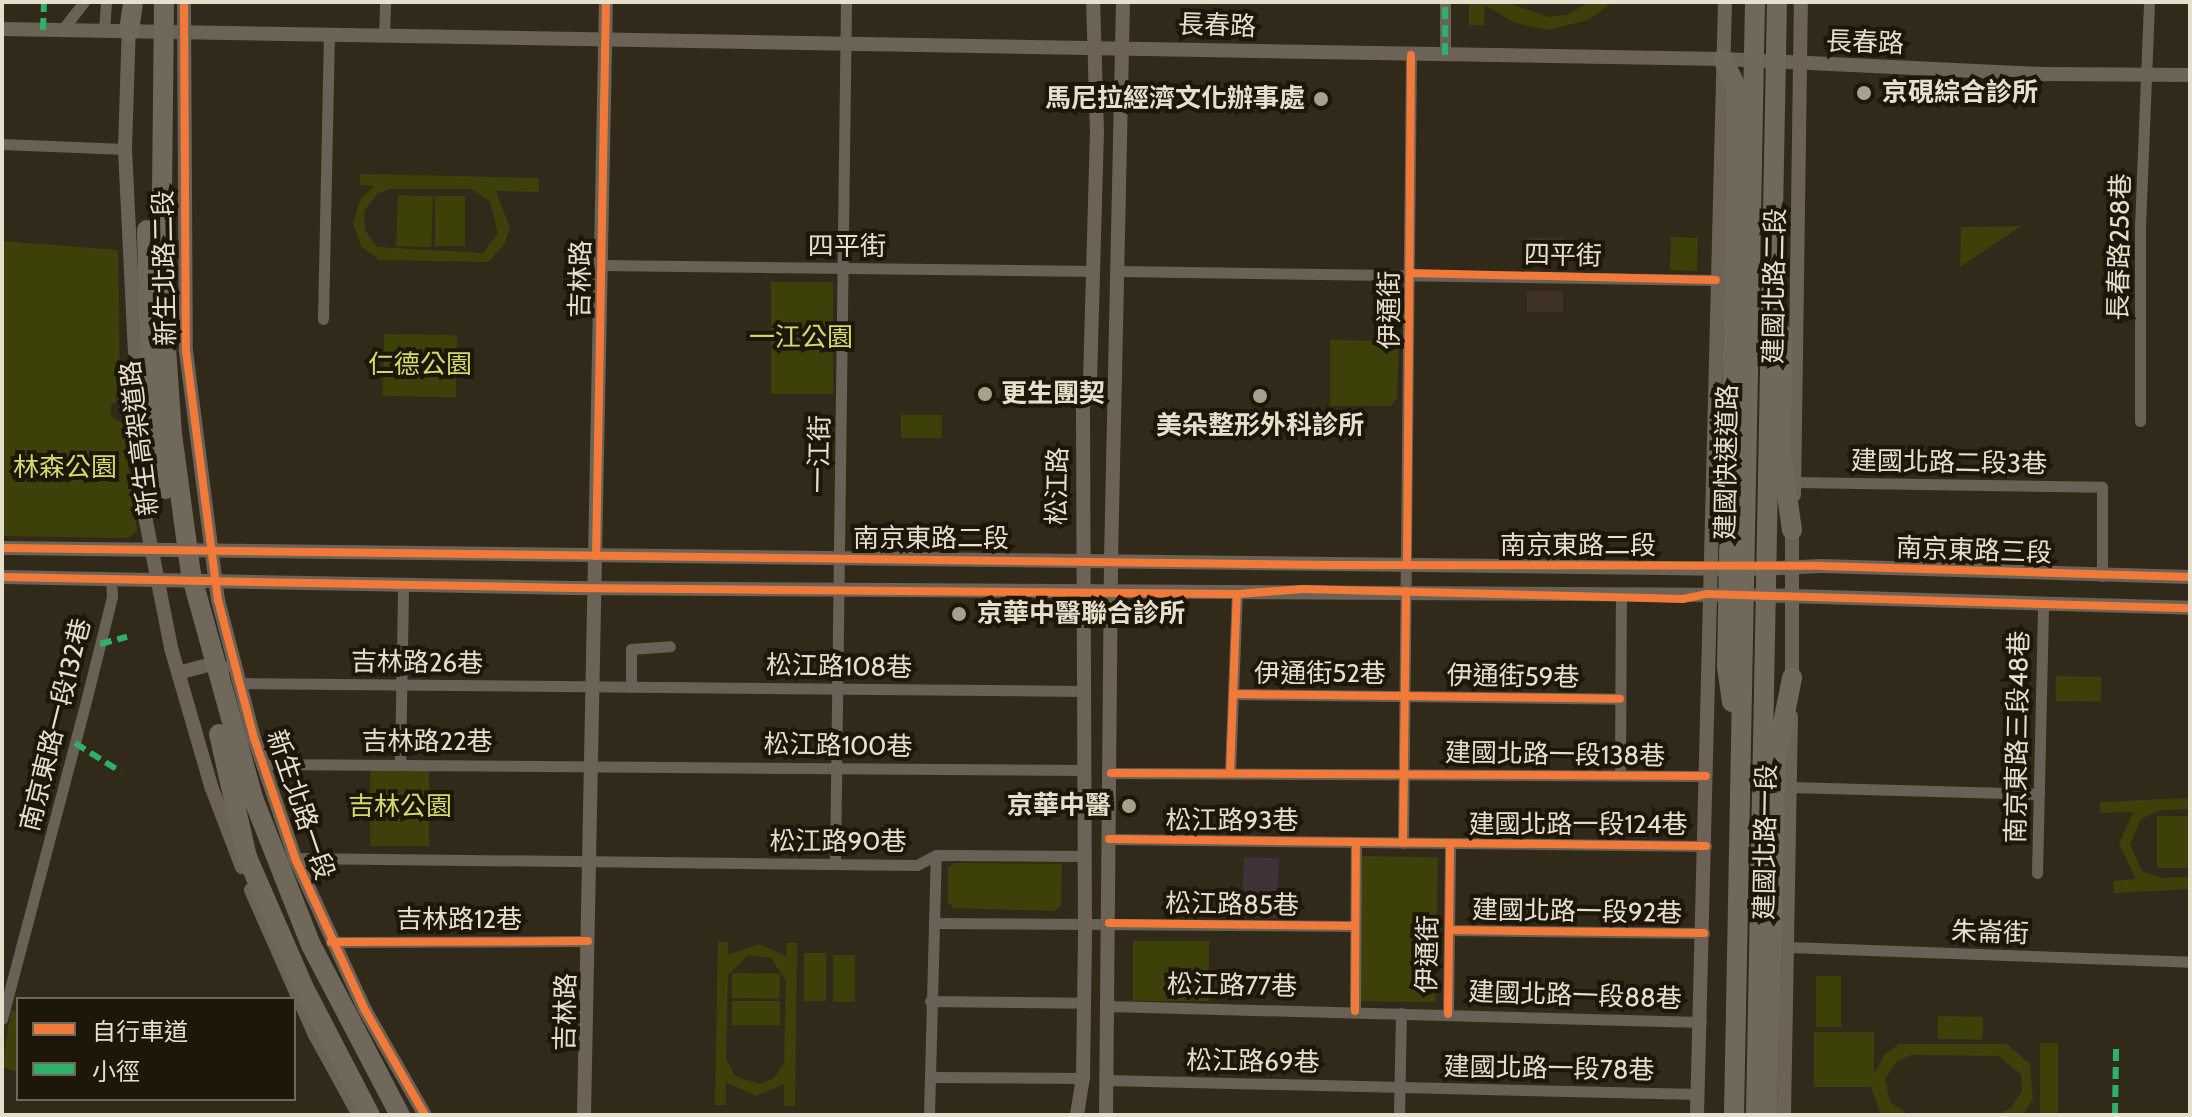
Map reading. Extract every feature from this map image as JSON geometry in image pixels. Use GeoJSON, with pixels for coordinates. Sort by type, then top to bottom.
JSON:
{"type":"FeatureCollection","features":[{"type":"Feature","properties":{"kind":"highway"},"geometry":{"type":"LineString","coordinates":[[129,31],[131,2]]}},
{"type":"Feature","properties":{"kind":"highway","name":"新生高架道路"},"geometry":{"type":"LineString","coordinates":[[151,2],[146,283],[155,417],[176,561],[224,728],[292,933],[386,1115]]}},
{"type":"Feature","properties":{"kind":"highway","name":"新生高架道路"},"geometry":{"type":"LineString","coordinates":[[164,2],[159,230],[165,351],[181,519],[224,728],[311,945],[400,1115]]}},
{"type":"Feature","properties":{"kind":"highway"},"geometry":{"type":"LineString","coordinates":[[159,230],[173,105],[175,2]]}},
{"type":"Feature","properties":{"kind":"highway","name":"建國快速道路"},"geometry":{"type":"LineString","coordinates":[[1734,1115],[1755,2]]}},
{"type":"Feature","properties":{"kind":"highway"},"geometry":{"type":"LineString","coordinates":[[1778,2],[1785,57],[1781,452],[1792,530]]}},
{"type":"Feature","properties":{"kind":"highway","name":"建國快速道路"},"geometry":{"type":"LineString","coordinates":[[1756,1115],[1778,2]]}},
{"type":"Feature","properties":{"kind":"highway"},"geometry":{"type":"LineString","coordinates":[[1723,59],[1737,89],[1727,666],[1740,766]]}},
{"type":"Feature","properties":{"kind":"highway"},"geometry":{"type":"LineString","coordinates":[[1767,1115],[1776,758],[1792,678]]}},
{"type":"Feature","properties":{"kind":"highway"},"geometry":{"type":"LineString","coordinates":[[224,728],[247,857],[309,999],[370,1115]]}},
{"type":"Feature","properties":{"kind":"highway"},"geometry":{"type":"LineString","coordinates":[[224,728],[345,987],[414,1115]]}},
{"type":"Feature","properties":{"kind":"street"},"geometry":{"type":"LineString","coordinates":[[62,30],[84,2]]}},
{"type":"Feature","properties":{"kind":"street"},"geometry":{"type":"LineString","coordinates":[[104,31],[106,2]]}},
{"type":"Feature","properties":{"kind":"street","name":"新生北路二段"},"geometry":{"type":"LineString","coordinates":[[184,2],[186,351],[215,580]]}},
{"type":"Feature","properties":{"kind":"street"},"geometry":{"type":"LineString","coordinates":[[384,36],[385,2]]}},
{"type":"Feature","properties":{"kind":"street","name":"吉林路"},"geometry":{"type":"LineString","coordinates":[[584,1115],[606,2]]}},
{"type":"Feature","properties":{"kind":"street","name":"一江街"},"geometry":{"type":"LineString","coordinates":[[835,864],[846,2]]}},
{"type":"Feature","properties":{"kind":"street","name":"松江路"},"geometry":{"type":"LineString","coordinates":[[1077,1115],[1083,1078],[1086,560],[1083,407],[1090,381],[1098,47],[1093,2]]}},
{"type":"Feature","properties":{"kind":"street","name":"松江路"},"geometry":{"type":"LineString","coordinates":[[1106,1115],[1110,592],[1123,2]]}},
{"type":"Feature","properties":{"kind":"street"},"geometry":{"type":"LineString","coordinates":[[1445,2],[1445,55]]}},
{"type":"Feature","properties":{"kind":"street"},"geometry":{"type":"LineString","coordinates":[[1697,1115],[1706,846],[1707,594],[1725,2]]}},
{"type":"Feature","properties":{"kind":"street","name":"建國北路二段"},"geometry":{"type":"LineString","coordinates":[[1792,570],[1801,2]]}},
{"type":"Feature","properties":{"kind":"street","name":"長春路258巷"},"geometry":{"type":"LineString","coordinates":[[2140,421],[2140,215],[2149,2]]}},
{"type":"Feature","properties":{"kind":"street","name":"長春路"},"geometry":{"type":"LineString","coordinates":[[2,29],[1723,59],[2190,75]]}},
{"type":"Feature","properties":{"kind":"street","name":"新生北路二段"},"geometry":{"type":"LineString","coordinates":[[129,31],[125,149],[135,401],[142,501],[158,579]]}},
{"type":"Feature","properties":{"kind":"street"},"geometry":{"type":"LineString","coordinates":[[323,319],[329,35]]}},
{"type":"Feature","properties":{"kind":"street","name":"伊通街"},"geometry":{"type":"LineString","coordinates":[[1403,843],[1411,55]]}},
{"type":"Feature","properties":{"kind":"street"},"geometry":{"type":"LineString","coordinates":[[2,144],[125,149]]}},
{"type":"Feature","properties":{"kind":"street"},"geometry":{"type":"LineString","coordinates":[[127,240],[171,223],[171,173],[183,161]]}},
{"type":"Feature","properties":{"kind":"street","name":"四平街"},"geometry":{"type":"LineString","coordinates":[[601,265],[1093,271]]}},
{"type":"Feature","properties":{"kind":"street","name":"四平街"},"geometry":{"type":"LineString","coordinates":[[1118,271],[1716,280]]}},
{"type":"Feature","properties":{"kind":"street"},"geometry":{"type":"LineString","coordinates":[[135,401],[164,400],[182,405],[190,478],[203,497]]}},
{"type":"Feature","properties":{"kind":"street","name":"建國北路二段3巷"},"geometry":{"type":"LineString","coordinates":[[1795,482],[2102,487],[2102,576]]}},
{"type":"Feature","properties":{"kind":"street","name":"南京東路二段"},"geometry":{"type":"LineString","coordinates":[[2,548],[1708,568]]}},
{"type":"Feature","properties":{"kind":"street","name":"南京東路三段"},"geometry":{"type":"LineString","coordinates":[[1708,568],[1792,570],[1821,566],[2190,577]]}},
{"type":"Feature","properties":{"kind":"street","name":"建國北路一段"},"geometry":{"type":"LineString","coordinates":[[1784,1115],[1789,947],[1792,570]]}},
{"type":"Feature","properties":{"kind":"street","name":"南京東路二段"},"geometry":{"type":"LineString","coordinates":[[2,577],[1237,594],[1406,591],[1621,598],[1707,594]]}},
{"type":"Feature","properties":{"kind":"street","name":"南京東路一段132巷"},"geometry":{"type":"LineString","coordinates":[[2,1019],[112,597],[111,579]]}},
{"type":"Feature","properties":{"kind":"street"},"geometry":{"type":"LineString","coordinates":[[158,579],[178,673],[211,786],[296,996],[359,1115]]}},
{"type":"Feature","properties":{"kind":"street","name":"新生北路一段"},"geometry":{"type":"LineString","coordinates":[[215,580],[254,738],[295,858],[331,942],[425,1115]]}},
{"type":"Feature","properties":{"kind":"street"},"geometry":{"type":"LineString","coordinates":[[400,763],[403,583]]}},
{"type":"Feature","properties":{"kind":"street"},"geometry":{"type":"LineString","coordinates":[[1230,773],[1237,594]]}},
{"type":"Feature","properties":{"kind":"street","name":"南京東路三段"},"geometry":{"type":"LineString","coordinates":[[1707,594],[2190,608]]}},
{"type":"Feature","properties":{"kind":"street"},"geometry":{"type":"LineString","coordinates":[[1620,774],[1621,598]]}},
{"type":"Feature","properties":{"kind":"street","name":"南京東路三段48巷"},"geometry":{"type":"LineString","coordinates":[[2037,873],[2043,603]]}},
{"type":"Feature","properties":{"kind":"street"},"geometry":{"type":"LineString","coordinates":[[631,687],[631,649],[670,646]]}},
{"type":"Feature","properties":{"kind":"street"},"geometry":{"type":"LineString","coordinates":[[178,673],[208,665],[226,668],[240,721],[254,738]]}},
{"type":"Feature","properties":{"kind":"street","name":"吉林路26巷"},"geometry":{"type":"LineString","coordinates":[[240,683],[593,687]]}},
{"type":"Feature","properties":{"kind":"street","name":"松江路108巷"},"geometry":{"type":"LineString","coordinates":[[593,687],[1084,691]]}},
{"type":"Feature","properties":{"kind":"street","name":"伊通街52巷"},"geometry":{"type":"LineString","coordinates":[[1235,694],[1404,695]]}},
{"type":"Feature","properties":{"kind":"street","name":"伊通街59巷"},"geometry":{"type":"LineString","coordinates":[[1404,695],[1620,699]]}},
{"type":"Feature","properties":{"kind":"street","name":"吉林路22巷"},"geometry":{"type":"LineString","coordinates":[[263,764],[591,766]]}},
{"type":"Feature","properties":{"kind":"street","name":"松江路100巷"},"geometry":{"type":"LineString","coordinates":[[591,766],[1084,770]]}},
{"type":"Feature","properties":{"kind":"street","name":"建國北路一段138巷"},"geometry":{"type":"LineString","coordinates":[[1111,773],[1706,776]]}},
{"type":"Feature","properties":{"kind":"street"},"geometry":{"type":"LineString","coordinates":[[1790,787],[2039,794]]}},
{"type":"Feature","properties":{"kind":"street"},"geometry":{"type":"LineString","coordinates":[[250,888],[280,875],[287,863],[265,796],[271,788]]}},
{"type":"Feature","properties":{"kind":"street","name":"松江路93巷"},"geometry":{"type":"LineString","coordinates":[[1109,839],[1356,842]]}},
{"type":"Feature","properties":{"kind":"street"},"geometry":{"type":"LineString","coordinates":[[1355,1011],[1356,842],[1450,844]]}},
{"type":"Feature","properties":{"kind":"street","name":"伊通街"},"geometry":{"type":"LineString","coordinates":[[1355,1011],[1448,1014],[1450,844]]}},
{"type":"Feature","properties":{"kind":"street","name":"建國北路一段124巷"},"geometry":{"type":"LineString","coordinates":[[1450,844],[1706,846]]}},
{"type":"Feature","properties":{"kind":"street"},"geometry":{"type":"LineString","coordinates":[[929,1115],[936,855]]}},
{"type":"Feature","properties":{"kind":"street","name":"松江路90巷"},"geometry":{"type":"LineString","coordinates":[[295,858],[917,865],[936,855],[1084,856]]}},
{"type":"Feature","properties":{"kind":"street"},"geometry":{"type":"LineString","coordinates":[[280,875],[293,878],[317,937],[331,942]]}},
{"type":"Feature","properties":{"kind":"street","name":"松江路85巷"},"geometry":{"type":"LineString","coordinates":[[935,923],[1355,926]]}},
{"type":"Feature","properties":{"kind":"street","name":"建國北路一段92巷"},"geometry":{"type":"LineString","coordinates":[[1449,930],[1704,933]]}},
{"type":"Feature","properties":{"kind":"street","name":"吉林路12巷"},"geometry":{"type":"LineString","coordinates":[[331,942],[588,941]]}},
{"type":"Feature","properties":{"kind":"street","name":"朱崙街"},"geometry":{"type":"LineString","coordinates":[[1789,947],[2190,962]]}},
{"type":"Feature","properties":{"kind":"street"},"geometry":{"type":"LineString","coordinates":[[930,1001],[1083,1003]]}},
{"type":"Feature","properties":{"kind":"street","name":"松江路77巷"},"geometry":{"type":"LineString","coordinates":[[1108,1006],[1355,1011]]}},
{"type":"Feature","properties":{"kind":"street","name":"伊通街"},"geometry":{"type":"LineString","coordinates":[[1399,1115],[1401,1013]]}},
{"type":"Feature","properties":{"kind":"street","name":"建國北路一段88巷"},"geometry":{"type":"LineString","coordinates":[[1448,1014],[1701,1022]]}},
{"type":"Feature","properties":{"kind":"street"},"geometry":{"type":"LineString","coordinates":[[930,1077],[1083,1078]]}},
{"type":"Feature","properties":{"kind":"street","name":"松江路69巷"},"geometry":{"type":"LineString","coordinates":[[1107,1080],[1399,1087]]}},
{"type":"Feature","properties":{"kind":"street","name":"建國北路一段78巷"},"geometry":{"type":"LineString","coordinates":[[1399,1087],[1698,1094]]}},
{"type":"Feature","properties":{"kind":"shaded area"},"geometry":{"type":"Polygon","coordinates":[[[1528,238],[1563,238],[1563,259],[1528,259],[1528,238]]]}},
{"type":"Feature","properties":{"kind":"shaded area"},"geometry":{"type":"Polygon","coordinates":[[[1527,291],[1563,291],[1563,312],[1527,312],[1527,291]]]}},
{"type":"Feature","properties":{"kind":"shaded area"},"geometry":{"type":"Polygon","coordinates":[[[1244,857],[1279,858],[1277,918],[1242,917],[1244,857]]]}},
{"type":"Feature","properties":{"kind":"green space"},"geometry":{"type":"Polygon","coordinates":[[[1469,2],[1505,2],[1549,17],[1567,15],[1590,2],[1613,2],[1588,20],[1548,30],[1515,23],[1485,5],[1484,25],[1469,25],[1469,2]]]}},
{"type":"Feature","properties":{"kind":"green space"},"geometry":{"type":"Polygon","coordinates":[[[360,174],[539,178],[539,192],[496,191],[510,228],[504,245],[488,262],[379,260],[361,246],[353,223],[360,200],[374,186],[360,185],[360,174]],[[390,189],[378,193],[364,211],[365,230],[377,247],[483,253],[498,233],[490,202],[472,189],[390,189]]]}},
{"type":"Feature","properties":{"kind":"green space"},"geometry":{"type":"Polygon","coordinates":[[[398,195],[433,196],[431,247],[396,246],[398,195]]]}},
{"type":"Feature","properties":{"kind":"green space"},"geometry":{"type":"Polygon","coordinates":[[[435,196],[465,196],[465,246],[435,246],[435,196]]]}},
{"type":"Feature","properties":{"kind":"green space"},"geometry":{"type":"Polygon","coordinates":[[[2021,226],[1960,267],[1961,227],[2021,226]]]}},
{"type":"Feature","properties":{"kind":"green space"},"geometry":{"type":"Polygon","coordinates":[[[1671,237],[1698,238],[1697,271],[1670,270],[1671,237]]]}},
{"type":"Feature","properties":{"kind":"green space","name":"林森公園"},"geometry":{"type":"Polygon","coordinates":[[[2,241],[118,250],[120,398],[111,406],[111,416],[123,424],[137,531],[128,538],[2,536],[2,241]]]}},
{"type":"Feature","properties":{"kind":"green space","name":"一江公園"},"geometry":{"type":"Polygon","coordinates":[[[771,282],[833,282],[833,394],[771,394],[771,282]]]}},
{"type":"Feature","properties":{"kind":"green space","name":"仁德公園"},"geometry":{"type":"Polygon","coordinates":[[[384,334],[457,335],[456,397],[383,396],[384,334]]]}},
{"type":"Feature","properties":{"kind":"green space"},"geometry":{"type":"Polygon","coordinates":[[[1330,340],[1399,341],[1397,398],[1391,406],[1330,406],[1330,340]]]}},
{"type":"Feature","properties":{"kind":"green space"},"geometry":{"type":"Polygon","coordinates":[[[901,415],[942,415],[942,438],[901,438],[901,415]]]}},
{"type":"Feature","properties":{"kind":"green space"},"geometry":{"type":"Polygon","coordinates":[[[2056,676],[2101,677],[2101,702],[2056,701],[2056,676]]]}},
{"type":"Feature","properties":{"kind":"green space","name":"吉林公園"},"geometry":{"type":"Polygon","coordinates":[[[370,768],[429,768],[429,846],[370,846],[370,768]]]}},
{"type":"Feature","properties":{"kind":"green space"},"geometry":{"type":"Polygon","coordinates":[[[2190,798],[2190,809],[2160,810],[2141,819],[2130,845],[2142,871],[2162,878],[2190,877],[2190,889],[2114,893],[2113,881],[2136,879],[2119,844],[2133,812],[2100,813],[2100,802],[2190,798]]]}},
{"type":"Feature","properties":{"kind":"green space"},"geometry":{"type":"Polygon","coordinates":[[[2157,816],[2190,816],[2190,868],[2157,868],[2157,816]]]}},
{"type":"Feature","properties":{"kind":"green space"},"geometry":{"type":"Polygon","coordinates":[[[1361,856],[1438,857],[1435,1002],[1358,1001],[1361,856]]]}},
{"type":"Feature","properties":{"kind":"green space"},"geometry":{"type":"Polygon","coordinates":[[[954,863],[1062,864],[1061,905],[1055,911],[954,908],[948,902],[948,868],[954,863]]]}},
{"type":"Feature","properties":{"kind":"green space"},"geometry":{"type":"Polygon","coordinates":[[[1133,941],[1209,941],[1209,1001],[1133,1001],[1133,941]]]}},
{"type":"Feature","properties":{"kind":"green space"},"geometry":{"type":"Polygon","coordinates":[[[718,942],[728,942],[728,955],[759,944],[786,956],[787,943],[797,943],[795,1106],[784,1106],[784,1084],[756,1096],[726,1082],[726,1105],[715,1105],[718,942]],[[748,955],[728,975],[726,1058],[735,1076],[760,1084],[774,1078],[784,1063],[786,981],[771,958],[748,955]]]}},
{"type":"Feature","properties":{"kind":"green space"},"geometry":{"type":"Polygon","coordinates":[[[804,953],[826,953],[826,1001],[804,1001],[804,953]]]}},
{"type":"Feature","properties":{"kind":"green space"},"geometry":{"type":"Polygon","coordinates":[[[833,955],[855,955],[855,1002],[833,1002],[833,955]]]}},
{"type":"Feature","properties":{"kind":"green space"},"geometry":{"type":"Polygon","coordinates":[[[732,973],[780,974],[780,999],[732,998],[732,973]]]}},
{"type":"Feature","properties":{"kind":"green space"},"geometry":{"type":"Polygon","coordinates":[[[1816,976],[1841,976],[1841,1027],[1816,1027],[1816,976]]]}},
{"type":"Feature","properties":{"kind":"green space"},"geometry":{"type":"Polygon","coordinates":[[[732,1001],[780,1001],[780,1025],[732,1025],[732,1001]]]}},
{"type":"Feature","properties":{"kind":"green space"},"geometry":{"type":"Polygon","coordinates":[[[11,1010],[16,1011],[16,1071],[2,1067],[11,1010]]]}},
{"type":"Feature","properties":{"kind":"green space"},"geometry":{"type":"Polygon","coordinates":[[[1938,1016],[1983,1017],[1983,1040],[1938,1039],[1938,1016]]]}},
{"type":"Feature","properties":{"kind":"green space"},"geometry":{"type":"Polygon","coordinates":[[[1814,1032],[1874,1032],[1874,1074],[1884,1055],[1899,1044],[2007,1044],[2030,1064],[2033,1099],[2023,1115],[1996,1115],[2010,1109],[2022,1092],[2021,1074],[1998,1056],[1911,1055],[1897,1061],[1885,1079],[1890,1102],[1908,1114],[1938,1115],[1881,1115],[1871,1087],[1814,1087],[1814,1032]]]}},
{"type":"Feature","properties":{"kind":"green space"},"geometry":{"type":"Polygon","coordinates":[[[2040,1043],[2058,1043],[2058,1115],[2040,1115],[2040,1043]]]}},
{"type":"Feature","properties":{"kind":"marked path"},"geometry":{"type":"LineString","coordinates":[[43,30],[44,2]]}},
{"type":"Feature","properties":{"kind":"marked path"},"geometry":{"type":"LineString","coordinates":[[1445,2],[1445,55]]}},
{"type":"Feature","properties":{"kind":"marked path"},"geometry":{"type":"LineString","coordinates":[[100,644],[127,637]]}},
{"type":"Feature","properties":{"kind":"marked path"},"geometry":{"type":"LineString","coordinates":[[75,743],[121,772]]}},
{"type":"Feature","properties":{"kind":"marked path"},"geometry":{"type":"LineString","coordinates":[[2115,1115],[2116,1048]]}},
{"type":"Feature","properties":{"kind":"cycle path"},"geometry":{"type":"LineString","coordinates":[[184,2],[186,351],[218,600],[254,738],[295,858],[365,1010],[425,1115]]}},
{"type":"Feature","properties":{"kind":"cycle path"},"geometry":{"type":"LineString","coordinates":[[596,556],[606,2]]}},
{"type":"Feature","properties":{"kind":"cycle path"},"geometry":{"type":"LineString","coordinates":[[1407,565],[1411,55]]}},
{"type":"Feature","properties":{"kind":"cycle path"},"geometry":{"type":"LineString","coordinates":[[1410,273],[1716,280]]}},
{"type":"Feature","properties":{"kind":"cycle path"},"geometry":{"type":"LineString","coordinates":[[2,548],[1330,565],[1821,566],[2190,577]]}},
{"type":"Feature","properties":{"kind":"cycle path"},"geometry":{"type":"LineString","coordinates":[[2,577],[571,588],[1237,594],[1303,589],[1683,599],[1707,594],[2190,608]]}},
{"type":"Feature","properties":{"kind":"cycle path"},"geometry":{"type":"LineString","coordinates":[[1403,843],[1406,591]]}},
{"type":"Feature","properties":{"kind":"cycle path"},"geometry":{"type":"LineString","coordinates":[[1230,773],[1237,594]]}},
{"type":"Feature","properties":{"kind":"cycle path"},"geometry":{"type":"LineString","coordinates":[[1235,694],[1620,699]]}},
{"type":"Feature","properties":{"kind":"cycle path"},"geometry":{"type":"LineString","coordinates":[[1111,773],[1706,776]]}},
{"type":"Feature","properties":{"kind":"cycle path"},"geometry":{"type":"LineString","coordinates":[[1109,839],[1706,846]]}},
{"type":"Feature","properties":{"kind":"cycle path"},"geometry":{"type":"LineString","coordinates":[[1355,1011],[1356,842]]}},
{"type":"Feature","properties":{"kind":"cycle path"},"geometry":{"type":"LineString","coordinates":[[1448,1014],[1450,844]]}},
{"type":"Feature","properties":{"kind":"cycle path"},"geometry":{"type":"LineString","coordinates":[[1109,923],[1355,926]]}},
{"type":"Feature","properties":{"kind":"cycle path"},"geometry":{"type":"LineString","coordinates":[[1449,930],[1704,933]]}},
{"type":"Feature","properties":{"kind":"cycle path"},"geometry":{"type":"LineString","coordinates":[[331,942],[588,941]]}},
{"type":"Feature","properties":{"kind":"place","name":"京硯綜合診所"},"geometry":{"type":"Point","coordinates":[1864,93]}},
{"type":"Feature","properties":{"kind":"place","name":"馬尼拉經濟文化辦事處"},"geometry":{"type":"Point","coordinates":[1321,99]}},
{"type":"Feature","properties":{"kind":"place","name":"更生團契"},"geometry":{"type":"Point","coordinates":[985,394]}},
{"type":"Feature","properties":{"kind":"place","name":"美朵整形外科診所"},"geometry":{"type":"Point","coordinates":[1260,396]}},
{"type":"Feature","properties":{"kind":"place","name":"京華中醫聯合診所"},"geometry":{"type":"Point","coordinates":[959,614]}},
{"type":"Feature","properties":{"kind":"place","name":"京華中醫"},"geometry":{"type":"Point","coordinates":[1129,806]}}]}
